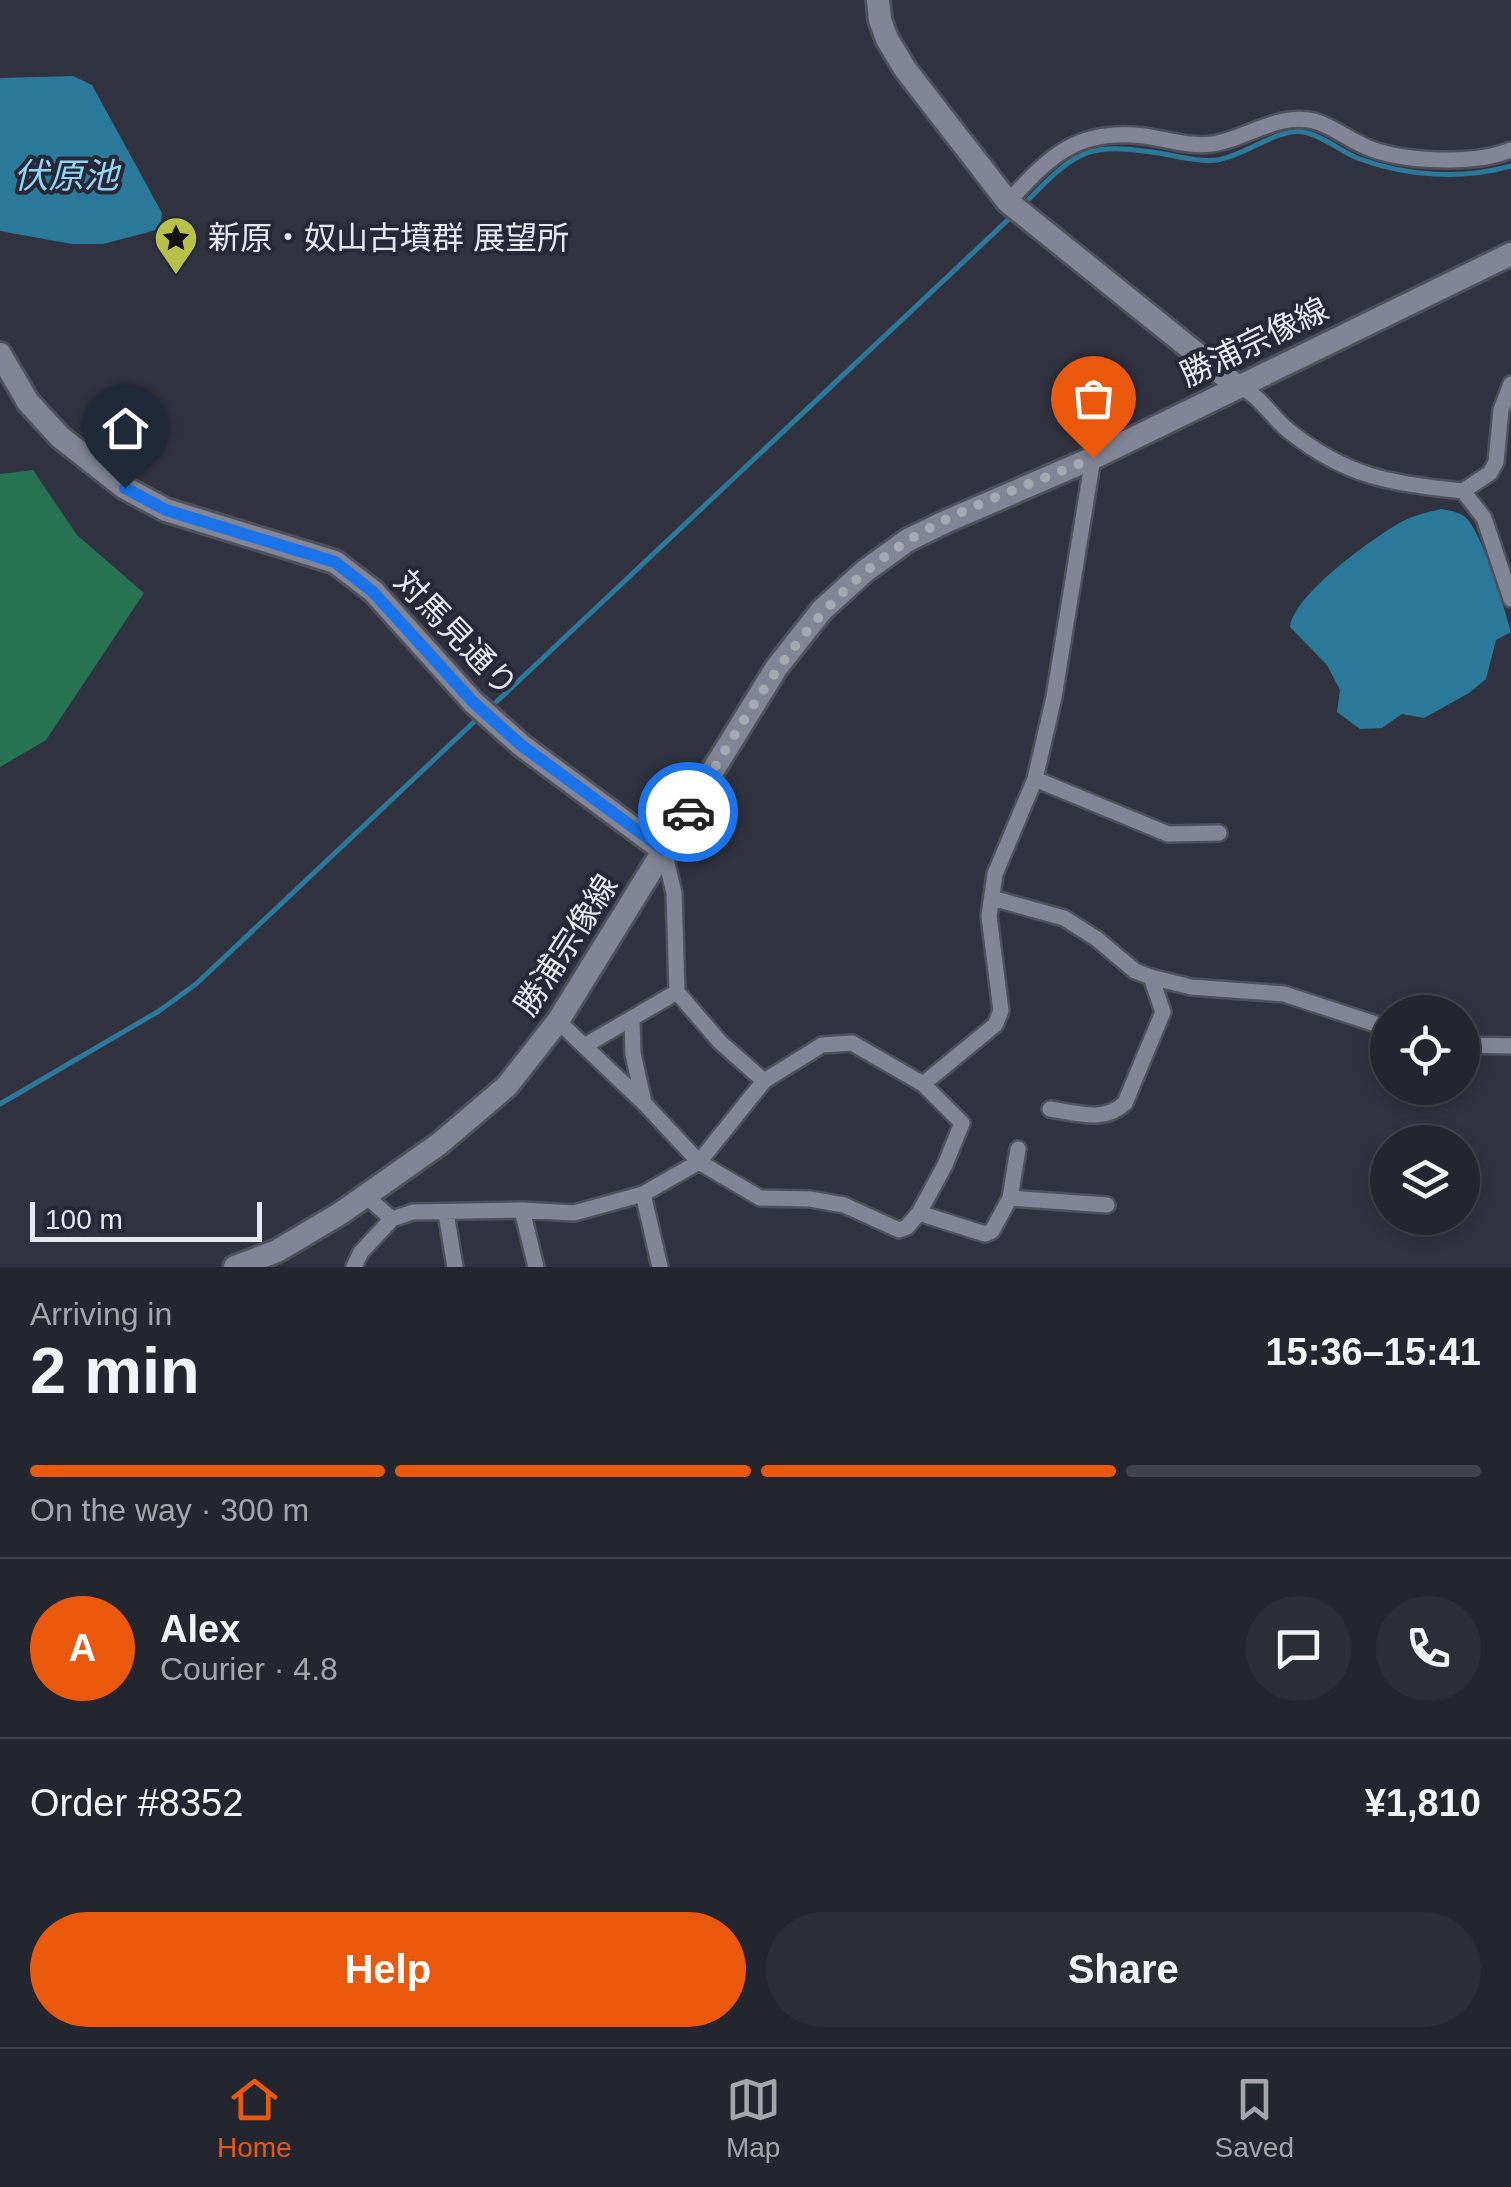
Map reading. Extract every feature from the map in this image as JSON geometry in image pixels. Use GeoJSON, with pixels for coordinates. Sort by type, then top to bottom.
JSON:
{"type":"FeatureCollection","features":[{"type":"Feature","properties":{"kind":"main road"},"geometry":{"type":"LineString","coordinates":[[878,0],[883,30],[905,69],[1015,208],[1237,386]]}},
{"type":"Feature","properties":{"kind":"main road","name":"勝浦宗像線"},"geometry":{"type":"LineString","coordinates":[[235,1267],[277,1251],[366,1196],[480,1113],[528,1064],[777,667],[836,597],[865,570],[908,540],[1093,458],[1511,254]]}},
{"type":"Feature","properties":{"kind":"main road","name":"対馬見通り"},"geometry":{"type":"LineString","coordinates":[[0,354],[28,402],[60,437],[125,488],[166,510],[335,562],[373,592],[473,702],[521,745],[664,850]]}},
{"type":"Feature","properties":{"kind":"street"},"geometry":{"type":"LineString","coordinates":[[1015,208],[1044,162],[1069,145],[1095,136],[1128,135],[1208,144],[1240,138],[1296,118],[1317,122],[1365,147],[1391,155],[1423,159],[1476,157],[1511,150]]}},
{"type":"Feature","properties":{"kind":"street"},"geometry":{"type":"LineString","coordinates":[[1237,386],[1252,391],[1278,423],[1307,445],[1365,476],[1394,484],[1463,490],[1490,473],[1496,462],[1511,384]]}},
{"type":"Feature","properties":{"kind":"street"},"geometry":{"type":"LineString","coordinates":[[923,1084],[995,1024],[1001,1011],[990,916],[994,874],[1036,779],[1054,698],[1093,458]]}},
{"type":"Feature","properties":{"kind":"street"},"geometry":{"type":"LineString","coordinates":[[1463,490],[1484,518],[1511,600]]}},
{"type":"Feature","properties":{"kind":"street"},"geometry":{"type":"LineString","coordinates":[[1036,779],[1168,834],[1219,833]]}},
{"type":"Feature","properties":{"kind":"street"},"geometry":{"type":"LineString","coordinates":[[664,850],[674,893],[677,992],[720,1042],[764,1081]]}},
{"type":"Feature","properties":{"kind":"street"},"geometry":{"type":"LineString","coordinates":[[992,898],[1064,918],[1134,970],[1152,977],[1190,988],[1284,994],[1370,1022]]}},
{"type":"Feature","properties":{"kind":"street"},"geometry":{"type":"LineString","coordinates":[[1050,1109],[1098,1116],[1114,1113],[1125,1103],[1163,1012],[1152,977]]}},
{"type":"Feature","properties":{"kind":"street"},"geometry":{"type":"LineString","coordinates":[[584,1046],[677,992]]}},
{"type":"Feature","properties":{"kind":"street"},"geometry":{"type":"LineString","coordinates":[[632,1020],[633,1054],[644,1103]]}},
{"type":"Feature","properties":{"kind":"street"},"geometry":{"type":"LineString","coordinates":[[354,1267],[361,1252],[392,1218],[413,1212],[522,1210],[574,1214],[643,1194],[699,1162],[764,1081],[822,1044],[852,1043],[923,1084],[962,1123],[945,1165],[908,1227],[899,1230],[844,1205],[810,1199],[760,1198],[699,1162],[558,1021]]}},
{"type":"Feature","properties":{"kind":"street"},"geometry":{"type":"LineString","coordinates":[[1480,1045],[1511,1046]]}},
{"type":"Feature","properties":{"kind":"street"},"geometry":{"type":"LineString","coordinates":[[918,1213],[985,1234],[992,1232],[1010,1198],[1018,1149]]}},
{"type":"Feature","properties":{"kind":"street"},"geometry":{"type":"LineString","coordinates":[[643,1194],[660,1267]]}},
{"type":"Feature","properties":{"kind":"street"},"geometry":{"type":"LineString","coordinates":[[366,1196],[392,1218]]}},
{"type":"Feature","properties":{"kind":"street"},"geometry":{"type":"LineString","coordinates":[[1010,1198],[1107,1205]]}},
{"type":"Feature","properties":{"kind":"street"},"geometry":{"type":"LineString","coordinates":[[522,1210],[536,1267]]}},
{"type":"Feature","properties":{"kind":"street"},"geometry":{"type":"LineString","coordinates":[[446,1213],[455,1267]]}},
{"type":"Feature","properties":{"kind":"green space"},"geometry":{"type":"Polygon","coordinates":[[[33,470],[77,535],[144,593],[46,740],[0,767],[0,474],[33,470]]]}},
{"type":"Feature","properties":{"kind":"water","name":"伏原池"},"geometry":{"type":"Polygon","coordinates":[[[73,76],[92,85],[162,213],[160,229],[103,244],[72,244],[0,231],[0,78],[73,76]]]}},
{"type":"Feature","properties":{"kind":"water"},"geometry":{"type":"Polygon","coordinates":[[[1441,509],[1463,516],[1476,532],[1511,632],[1496,640],[1486,679],[1469,693],[1424,718],[1402,714],[1382,728],[1360,729],[1337,712],[1340,690],[1327,665],[1290,627],[1305,599],[1337,568],[1408,519],[1441,509]]]}},
{"type":"Feature","properties":{"kind":"waterway"},"geometry":{"type":"LineString","coordinates":[[1023,205],[1057,172],[1084,154],[1116,149],[1217,160],[1294,132],[1319,137],[1360,159],[1415,172],[1474,173],[1511,166]]}},
{"type":"Feature","properties":{"kind":"waterway"},"geometry":{"type":"LineString","coordinates":[[493,705],[1012,216]]}},
{"type":"Feature","properties":{"kind":"waterway"},"geometry":{"type":"LineString","coordinates":[[0,1104],[159,1011],[196,984],[475,721]]}},
{"type":"Feature","properties":{"kind":"way so far"},"geometry":{"type":"LineString","coordinates":[[688,812],[777,667],[822,610],[865,570],[908,540],[1093,458]]}},
{"type":"Feature","properties":{"kind":"place","name":"新原・奴山古墳群 展望所"},"geometry":{"type":"Point","coordinates":[176,276]}},
{"type":"Feature","properties":{"kind":"route"},"geometry":{"type":"LineString","coordinates":[[125,488],[166,510],[335,562],[373,592],[473,702],[521,745],[664,850],[688,812]]}}]}
